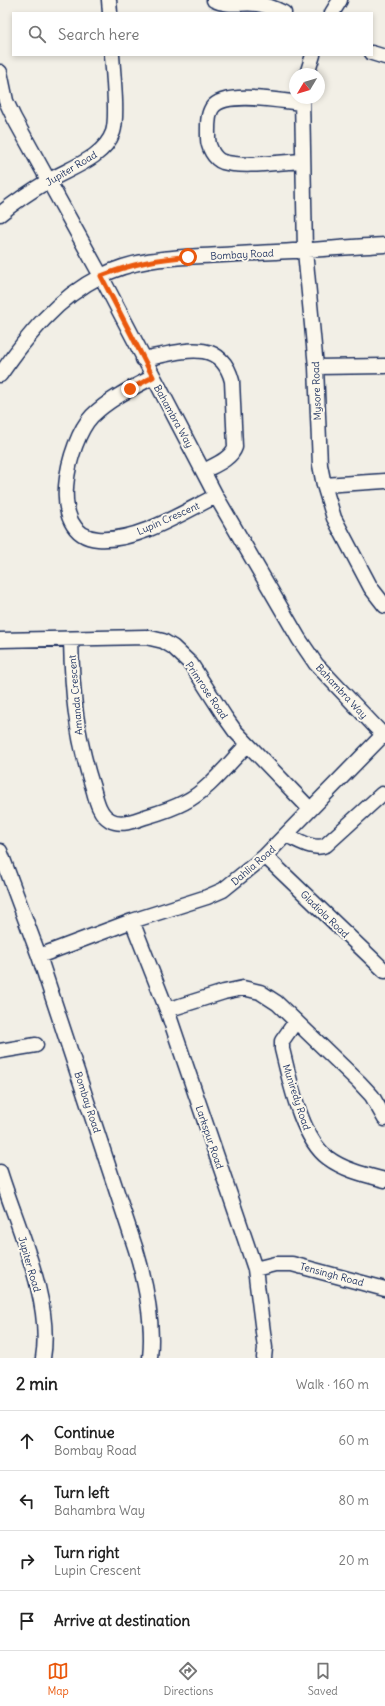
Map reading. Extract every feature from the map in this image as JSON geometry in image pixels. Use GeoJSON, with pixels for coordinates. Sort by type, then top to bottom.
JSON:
{"type":"FeatureCollection","features":[{"type":"Feature","properties":{"kind":"street"},"geometry":{"type":"LineString","coordinates":[[110,0],[110,12]]}},
{"type":"Feature","properties":{"kind":"street"},"geometry":{"type":"LineString","coordinates":[[214,0],[220,3],[229,4],[257,4],[281,12]]}},
{"type":"Feature","properties":{"kind":"street"},"geometry":{"type":"LineString","coordinates":[[333,12],[340,0]]}},
{"type":"Feature","properties":{"kind":"street"},"geometry":{"type":"LineString","coordinates":[[373,53],[385,58]]}},
{"type":"Feature","properties":{"kind":"street","name":"Jupiter Road"},"geometry":{"type":"LineString","coordinates":[[0,214],[17,200],[89,159],[100,151],[106,144],[113,132],[115,119],[112,56]]}},
{"type":"Feature","properties":{"kind":"street"},"geometry":{"type":"LineString","coordinates":[[309,68],[313,56]]}},
{"type":"Feature","properties":{"kind":"street","name":"Bahambra Way"},"geometry":{"type":"LineString","coordinates":[[0,72],[6,101],[101,276],[143,359],[216,496],[299,639],[316,664],[384,735]]}},
{"type":"Feature","properties":{"kind":"street","name":"Mysore Road"},"geometry":{"type":"LineString","coordinates":[[289,100],[249,98],[222,100],[216,103],[208,119],[208,141],[216,158],[222,162],[231,164],[302,161]]}},
{"type":"Feature","properties":{"kind":"street","name":"Mysore Road"},"geometry":{"type":"LineString","coordinates":[[301,104],[305,251],[316,367],[320,464],[324,485],[334,518],[371,588],[385,606]]}},
{"type":"Feature","properties":{"kind":"street","name":"Bombay Road"},"geometry":{"type":"LineString","coordinates":[[0,375],[16,352],[43,319],[72,295],[101,276],[140,262],[171,258],[385,245]]}},
{"type":"Feature","properties":{"kind":"street"},"geometry":{"type":"LineString","coordinates":[[143,359],[193,351],[209,352],[222,360],[230,371],[232,381],[234,451],[226,458],[204,471]]}},
{"type":"Feature","properties":{"kind":"street"},"geometry":{"type":"LineString","coordinates":[[316,367],[385,366]]}},
{"type":"Feature","properties":{"kind":"street","name":"Lupin Crescent"},"geometry":{"type":"LineString","coordinates":[[153,377],[116,397],[91,417],[81,431],[67,477],[65,496],[70,522],[81,533],[89,537],[98,539],[116,538],[149,529],[216,496]]}},
{"type":"Feature","properties":{"kind":"street"},"geometry":{"type":"LineString","coordinates":[[324,485],[385,481]]}},
{"type":"Feature","properties":{"kind":"street","name":"Primrose Road"},"geometry":{"type":"LineString","coordinates":[[0,640],[146,636],[173,647],[184,656],[199,674],[225,717],[247,745],[310,809]]}},
{"type":"Feature","properties":{"kind":"street","name":"Amanda Crescent"},"geometry":{"type":"LineString","coordinates":[[71,639],[74,700],[79,738],[98,804],[110,820],[124,822],[136,820],[185,802],[197,795],[247,745]]}},
{"type":"Feature","properties":{"kind":"street","name":"Dahlia Road"},"geometry":{"type":"LineString","coordinates":[[39,956],[223,890],[266,856],[310,809],[384,735]]}},
{"type":"Feature","properties":{"kind":"street"},"geometry":{"type":"LineString","coordinates":[[286,835],[316,848],[321,848],[382,794]]}},
{"type":"Feature","properties":{"kind":"street","name":"Bombay Road"},"geometry":{"type":"LineString","coordinates":[[0,851],[39,956],[128,1222],[143,1274],[149,1306],[150,1358]]}},
{"type":"Feature","properties":{"kind":"street","name":"Gladiola Road"},"geometry":{"type":"LineString","coordinates":[[266,856],[385,971]]}},
{"type":"Feature","properties":{"kind":"street","name":"Larkspur Road"},"geometry":{"type":"LineString","coordinates":[[132,922],[166,1010],[255,1268],[262,1322],[264,1358]]}},
{"type":"Feature","properties":{"kind":"street"},"geometry":{"type":"LineString","coordinates":[[166,1010],[224,992],[243,988],[252,989],[269,997],[359,1082],[372,1096],[385,1119]]}},
{"type":"Feature","properties":{"kind":"street","name":"Muniredy Road"},"geometry":{"type":"LineString","coordinates":[[296,1021],[282,1041],[282,1049],[303,1123],[311,1138],[319,1150],[336,1163],[353,1171],[385,1180]]}},
{"type":"Feature","properties":{"kind":"street"},"geometry":{"type":"LineString","coordinates":[[0,1051],[36,1045]]}},
{"type":"Feature","properties":{"kind":"street","name":"Jupiter Road"},"geometry":{"type":"LineString","coordinates":[[0,1172],[38,1287],[44,1325],[43,1358]]}},
{"type":"Feature","properties":{"kind":"street","name":"Tensingh Road"},"geometry":{"type":"LineString","coordinates":[[255,1268],[275,1264],[292,1264],[385,1289]]}},
{"type":"Feature","properties":{"kind":"route"},"geometry":{"type":"LineString","coordinates":[[130,389],[153,377],[101,276],[140,262],[188,257]]}}]}
